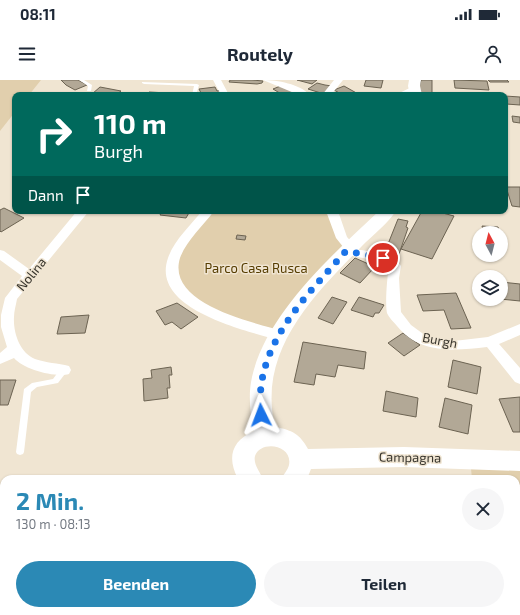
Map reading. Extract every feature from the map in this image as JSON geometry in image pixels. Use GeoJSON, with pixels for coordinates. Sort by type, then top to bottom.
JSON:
{"type":"FeatureCollection","features":[{"type":"Feature","properties":{"kind":"street"},"geometry":{"type":"LineString","coordinates":[[217,80],[223,92]]}},
{"type":"Feature","properties":{"kind":"street"},"geometry":{"type":"LineString","coordinates":[[267,80],[287,86],[300,92]]}},
{"type":"Feature","properties":{"kind":"street"},"geometry":{"type":"LineString","coordinates":[[329,92],[339,80]]}},
{"type":"Feature","properties":{"kind":"street","name":"Nolina"},"geometry":{"type":"LineString","coordinates":[[14,347],[10,335],[8,317],[11,298],[81,214]]}},
{"type":"Feature","properties":{"kind":"street"},"geometry":{"type":"LineString","coordinates":[[206,214],[188,237],[174,259],[171,270],[172,279],[176,288],[184,296],[201,307],[221,316],[278,335]]}},
{"type":"Feature","properties":{"kind":"street"},"geometry":{"type":"LineString","coordinates":[[333,214],[342,238],[348,249]]}},
{"type":"Feature","properties":{"kind":"street"},"geometry":{"type":"LineString","coordinates":[[266,436],[260,404],[261,383],[265,364],[278,335],[297,308],[348,249],[385,214]]}},
{"type":"Feature","properties":{"kind":"street","name":"Burgh"},"geometry":{"type":"LineString","coordinates":[[348,249],[383,258],[395,266],[393,278],[394,313],[406,328],[422,340],[454,346],[490,342],[520,329]]}},
{"type":"Feature","properties":{"kind":"street"},"geometry":{"type":"LineString","coordinates":[[0,254],[29,275]]}},
{"type":"Feature","properties":{"kind":"street"},"geometry":{"type":"LineString","coordinates":[[490,342],[520,378]]}},
{"type":"Feature","properties":{"kind":"street"},"geometry":{"type":"LineString","coordinates":[[0,359],[8,355],[14,347],[21,358],[37,365],[64,370]]}},
{"type":"Feature","properties":{"kind":"street"},"geometry":{"type":"LineString","coordinates":[[248,475],[243,466],[242,458],[245,450],[250,444],[266,436],[282,438],[289,441],[299,452],[297,469]]}},
{"type":"Feature","properties":{"kind":"street","name":"Campagna"},"geometry":{"type":"LineString","coordinates":[[297,469],[404,457],[520,461]]}},
{"type":"Feature","properties":{"kind":"lane"},"geometry":{"type":"LineString","coordinates":[[81,80],[90,86],[89,90]]}},
{"type":"Feature","properties":{"kind":"lane"},"geometry":{"type":"LineString","coordinates":[[144,84],[197,84],[195,92]]}},
{"type":"Feature","properties":{"kind":"lane"},"geometry":{"type":"LineString","coordinates":[[20,452],[27,391],[35,385],[55,381],[64,370]]}},
{"type":"Feature","properties":{"kind":"green space"},"geometry":{"type":"Polygon","coordinates":[[[0,80],[41,80],[31,92],[12,92],[12,116],[0,131],[0,80]]]}},
{"type":"Feature","properties":{"kind":"green space","name":"Parco Casa Rusca"},"geometry":{"type":"Polygon","coordinates":[[[206,214],[334,214],[350,247],[278,335],[201,307],[171,270],[174,259],[206,214]]]}},
{"type":"Feature","properties":{"kind":"green space"},"geometry":{"type":"Polygon","coordinates":[[[470,458],[520,461],[520,475],[472,475],[470,458]]]}},
{"type":"Feature","properties":{"kind":"building"},"geometry":{"type":"Polygon","coordinates":[[[61,80],[78,80],[87,85],[75,90],[61,80]]]}},
{"type":"Feature","properties":{"kind":"building"},"geometry":{"type":"Polygon","coordinates":[[[230,80],[263,81],[262,83],[257,84],[229,82],[230,80]]]}},
{"type":"Feature","properties":{"kind":"building"},"geometry":{"type":"Polygon","coordinates":[[[297,80],[317,80],[312,84],[297,80]]]}},
{"type":"Feature","properties":{"kind":"building"},"geometry":{"type":"Polygon","coordinates":[[[366,80],[383,80],[381,88],[364,86],[366,80]]]}},
{"type":"Feature","properties":{"kind":"building"},"geometry":{"type":"Polygon","coordinates":[[[421,80],[432,80],[432,92],[421,92],[419,88],[421,80]]]}},
{"type":"Feature","properties":{"kind":"building"},"geometry":{"type":"Polygon","coordinates":[[[454,80],[487,81],[489,90],[455,88],[454,80]]]}},
{"type":"Feature","properties":{"kind":"building"},"geometry":{"type":"Polygon","coordinates":[[[488,80],[507,80],[509,82],[490,82],[488,80]]]}},
{"type":"Feature","properties":{"kind":"building"},"geometry":{"type":"Polygon","coordinates":[[[317,83],[332,86],[326,92],[318,92],[308,89],[317,83]]]}},
{"type":"Feature","properties":{"kind":"building"},"geometry":{"type":"Polygon","coordinates":[[[283,85],[296,92],[278,92],[273,89],[283,85]]]}},
{"type":"Feature","properties":{"kind":"building"},"geometry":{"type":"Polygon","coordinates":[[[344,86],[355,92],[338,92],[334,90],[344,86]]]}},
{"type":"Feature","properties":{"kind":"building"},"geometry":{"type":"Polygon","coordinates":[[[100,87],[121,91],[120,92],[94,92],[100,87]]]}},
{"type":"Feature","properties":{"kind":"building"},"geometry":{"type":"Polygon","coordinates":[[[215,87],[217,91],[221,90],[222,92],[200,92],[199,89],[215,87]]]}},
{"type":"Feature","properties":{"kind":"building"},"geometry":{"type":"Polygon","coordinates":[[[508,96],[520,97],[520,105],[508,104],[508,96]]]}},
{"type":"Feature","properties":{"kind":"building"},"geometry":{"type":"Polygon","coordinates":[[[512,116],[520,117],[520,123],[513,122],[512,116]]]}},
{"type":"Feature","properties":{"kind":"building"},"geometry":{"type":"Polygon","coordinates":[[[508,187],[520,187],[520,207],[512,206],[508,193],[508,187]]]}},
{"type":"Feature","properties":{"kind":"building"},"geometry":{"type":"Polygon","coordinates":[[[4,208],[12,212],[12,214],[16,214],[24,218],[1,232],[0,210],[4,208]]]}},
{"type":"Feature","properties":{"kind":"building"},"geometry":{"type":"Polygon","coordinates":[[[160,214],[188,214],[186,218],[160,214]]]}},
{"type":"Feature","properties":{"kind":"building"},"geometry":{"type":"Polygon","coordinates":[[[420,214],[446,214],[454,216],[432,259],[401,249],[420,214]]]}},
{"type":"Feature","properties":{"kind":"building"},"geometry":{"type":"Polygon","coordinates":[[[398,219],[408,221],[406,227],[408,228],[399,254],[383,250],[386,244],[388,244],[398,219]]]}},
{"type":"Feature","properties":{"kind":"building"},"geometry":{"type":"Polygon","coordinates":[[[237,235],[246,236],[245,240],[236,239],[237,235]]]}},
{"type":"Feature","properties":{"kind":"building"},"geometry":{"type":"Polygon","coordinates":[[[355,258],[373,266],[374,261],[384,262],[383,270],[373,269],[360,283],[340,273],[355,258]]]}},
{"type":"Feature","properties":{"kind":"building"},"geometry":{"type":"Polygon","coordinates":[[[508,283],[520,284],[520,301],[508,300],[508,283]]]}},
{"type":"Feature","properties":{"kind":"building"},"geometry":{"type":"Polygon","coordinates":[[[456,293],[471,328],[451,329],[444,310],[423,311],[417,295],[456,293]]]}},
{"type":"Feature","properties":{"kind":"building"},"geometry":{"type":"Polygon","coordinates":[[[332,297],[347,302],[333,324],[318,318],[332,297]]]}},
{"type":"Feature","properties":{"kind":"building"},"geometry":{"type":"Polygon","coordinates":[[[359,297],[384,305],[379,313],[375,313],[373,317],[351,310],[359,297]]]}},
{"type":"Feature","properties":{"kind":"building"},"geometry":{"type":"Polygon","coordinates":[[[177,303],[198,317],[181,329],[172,322],[165,325],[156,311],[177,303]]]}},
{"type":"Feature","properties":{"kind":"building"},"geometry":{"type":"Polygon","coordinates":[[[89,315],[85,333],[57,334],[61,317],[89,315]]]}},
{"type":"Feature","properties":{"kind":"building"},"geometry":{"type":"Polygon","coordinates":[[[403,333],[420,345],[404,356],[388,343],[403,333]]]}},
{"type":"Feature","properties":{"kind":"building"},"geometry":{"type":"Polygon","coordinates":[[[303,342],[366,352],[364,369],[338,365],[335,377],[316,374],[314,385],[294,382],[303,342]]]}},
{"type":"Feature","properties":{"kind":"building"},"geometry":{"type":"Polygon","coordinates":[[[453,360],[481,367],[477,394],[448,387],[453,360]]]}},
{"type":"Feature","properties":{"kind":"building"},"geometry":{"type":"Polygon","coordinates":[[[171,367],[172,375],[169,375],[170,388],[167,388],[168,398],[144,401],[143,379],[152,378],[151,370],[171,367]]]}},
{"type":"Feature","properties":{"kind":"building"},"geometry":{"type":"Polygon","coordinates":[[[0,380],[16,380],[8,405],[0,405],[0,380]]]}},
{"type":"Feature","properties":{"kind":"building"},"geometry":{"type":"Polygon","coordinates":[[[386,391],[418,398],[416,417],[383,411],[386,391]]]}},
{"type":"Feature","properties":{"kind":"building"},"geometry":{"type":"Polygon","coordinates":[[[520,397],[520,432],[513,432],[499,399],[520,397]]]}},
{"type":"Feature","properties":{"kind":"building"},"geometry":{"type":"Polygon","coordinates":[[[445,398],[472,405],[468,434],[439,427],[445,398]]]}},
{"type":"Feature","properties":{"kind":"route"},"geometry":{"type":"LineString","coordinates":[[261,415],[260,394],[265,364],[278,335],[288,318],[346,251],[383,258]]}}]}
